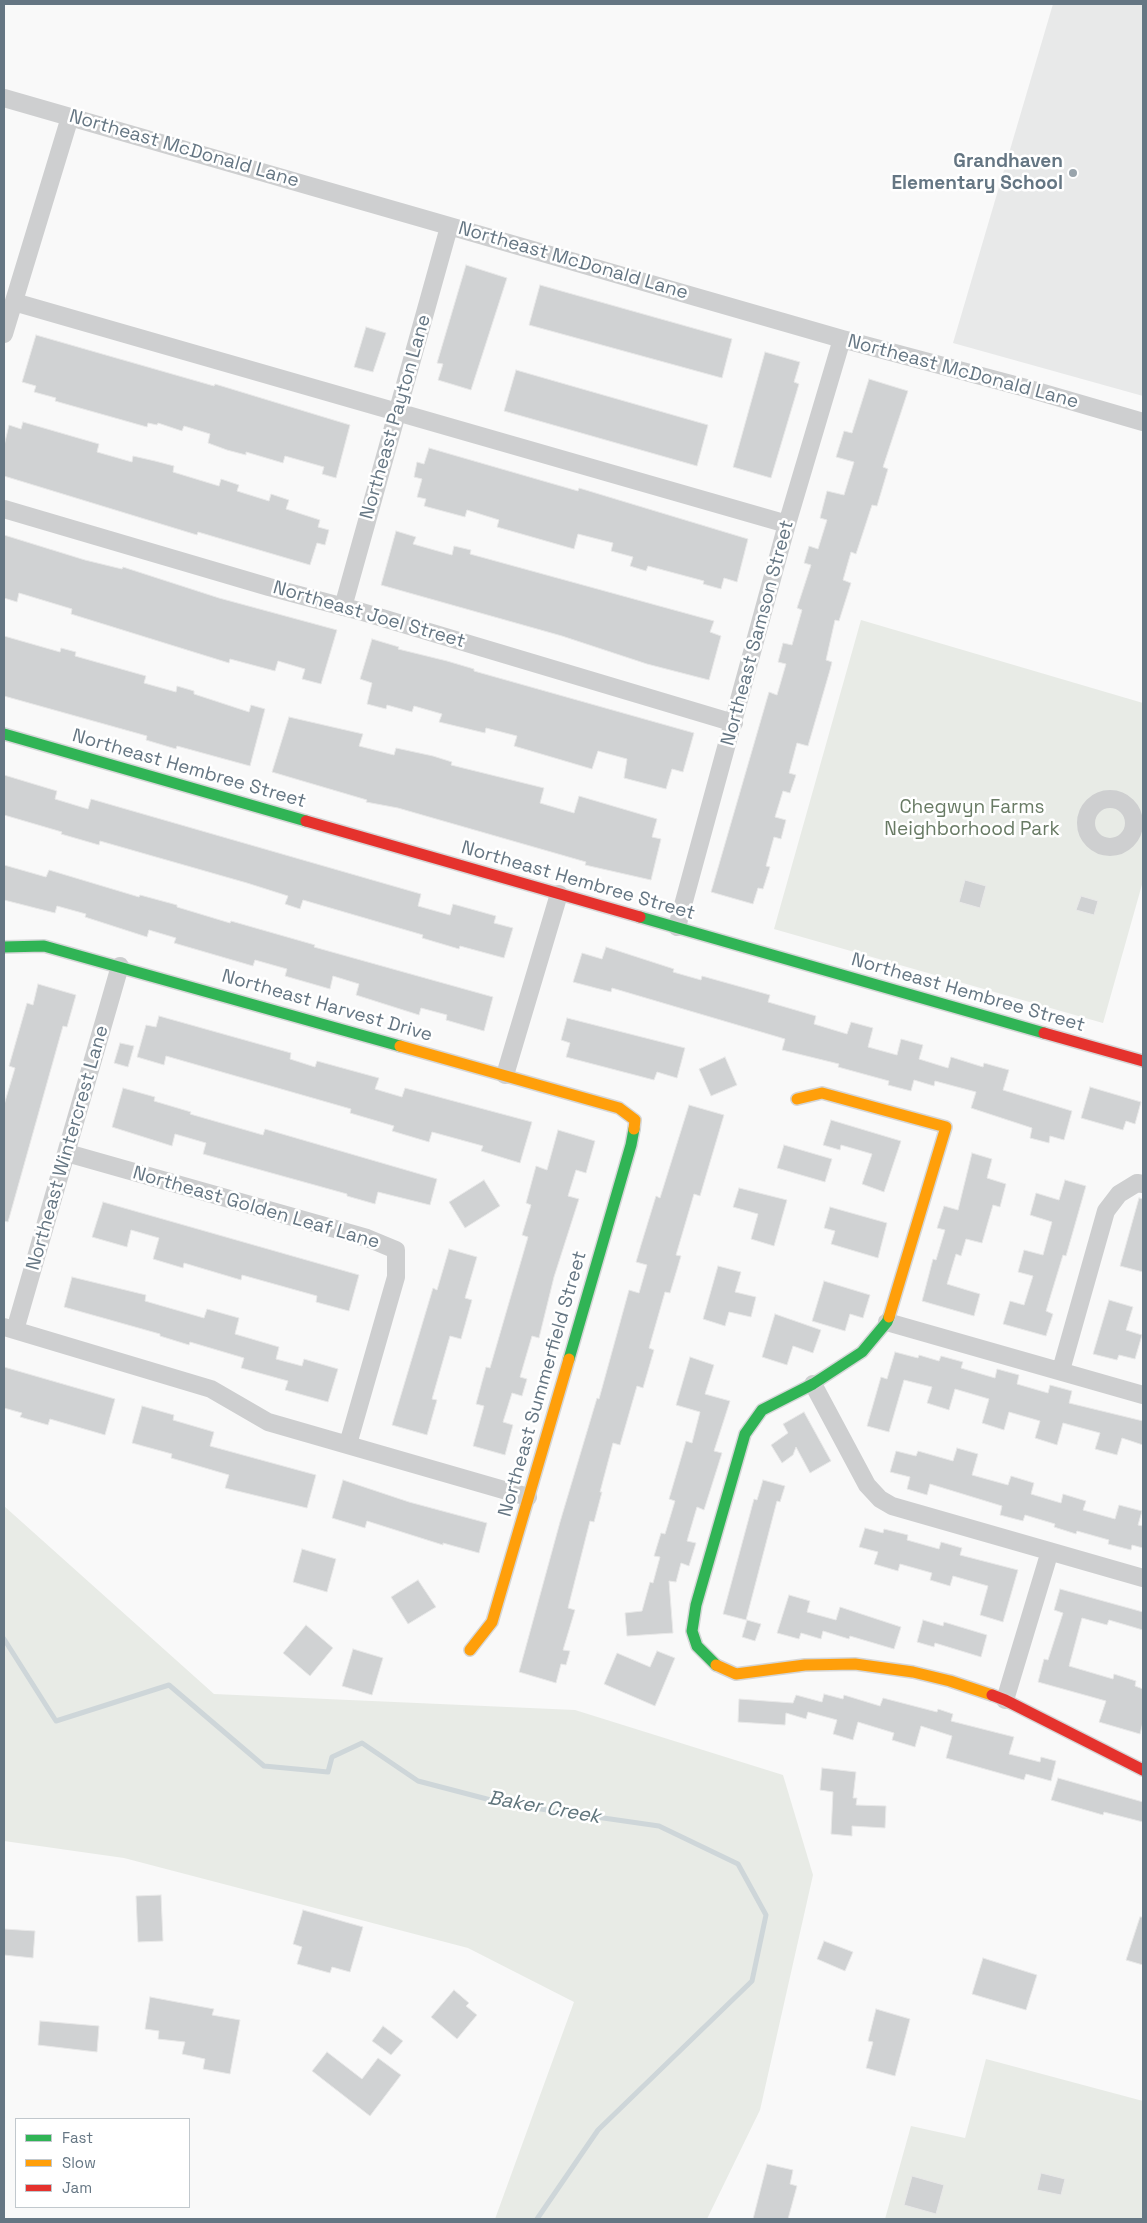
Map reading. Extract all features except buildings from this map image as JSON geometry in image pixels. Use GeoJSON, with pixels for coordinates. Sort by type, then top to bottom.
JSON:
{"type":"FeatureCollection","features":[{"type":"Feature","properties":{"kind":"street","name":"Northeast McDonald Lane"},"geometry":{"type":"LineString","coordinates":[[4,98],[842,339],[1026,388],[1143,422]]}},
{"type":"Feature","properties":{"kind":"street"},"geometry":{"type":"LineString","coordinates":[[4,334],[70,117]]}},
{"type":"Feature","properties":{"kind":"street","name":"Northeast Payton Lane"},"geometry":{"type":"LineString","coordinates":[[343,607],[450,227]]}},
{"type":"Feature","properties":{"kind":"street"},"geometry":{"type":"LineString","coordinates":[[14,302],[787,524]]}},
{"type":"Feature","properties":{"kind":"street","name":"Northeast Samson Street"},"geometry":{"type":"LineString","coordinates":[[677,927],[787,524],[842,339]]}},
{"type":"Feature","properties":{"kind":"street","name":"Northeast Joel Street"},"geometry":{"type":"LineString","coordinates":[[4,509],[734,723]]}},
{"type":"Feature","properties":{"kind":"street","name":"Northeast Hembree Street"},"geometry":{"type":"LineString","coordinates":[[4,734],[1143,1061]]}},
{"type":"Feature","properties":{"kind":"street"},"geometry":{"type":"LineString","coordinates":[[505,1075],[559,894]]}},
{"type":"Feature","properties":{"kind":"street","name":"Northeast Harvest Drive"},"geometry":{"type":"LineString","coordinates":[[4,947],[44,946],[120,966],[620,1108],[635,1120]]}},
{"type":"Feature","properties":{"kind":"street","name":"Northeast Wintercrest Lane"},"geometry":{"type":"LineString","coordinates":[[9,1328],[67,1153],[120,966]]}},
{"type":"Feature","properties":{"kind":"street"},"geometry":{"type":"LineString","coordinates":[[797,1099],[822,1093],[946,1128],[887,1322],[862,1352],[813,1384],[762,1410],[745,1434],[696,1606],[692,1631],[696,1646],[716,1665],[736,1674],[804,1665],[855,1664],[913,1672],[950,1681],[1005,1700],[1110,1755],[1143,1770]]}},
{"type":"Feature","properties":{"kind":"street","name":"Northeast Summerfield Street"},"geometry":{"type":"LineString","coordinates":[[470,1650],[492,1622],[631,1145],[635,1120]]}},
{"type":"Feature","properties":{"kind":"street","name":"Northeast Golden Leaf Lane"},"geometry":{"type":"LineString","coordinates":[[67,1153],[367,1238],[396,1250],[396,1277],[348,1444]]}},
{"type":"Feature","properties":{"kind":"street"},"geometry":{"type":"LineString","coordinates":[[1062,1370],[1106,1211],[1118,1194],[1137,1183],[1143,1184]]}},
{"type":"Feature","properties":{"kind":"street"},"geometry":{"type":"LineString","coordinates":[[887,1322],[1062,1370],[1143,1395]]}},
{"type":"Feature","properties":{"kind":"street"},"geometry":{"type":"LineString","coordinates":[[9,1328],[211,1389],[268,1422],[528,1497]]}},
{"type":"Feature","properties":{"kind":"street"},"geometry":{"type":"LineString","coordinates":[[813,1384],[867,1485],[880,1499],[892,1506],[1143,1578]]}},
{"type":"Feature","properties":{"kind":"street"},"geometry":{"type":"LineString","coordinates":[[1005,1700],[1050,1551]]}},
{"type":"Feature","properties":{"kind":"shaded area","name":"Grandhaven Elementary School"},"geometry":{"type":"Polygon","coordinates":[[[1053,4],[1143,4],[1143,396],[953,343],[1053,4]]]}},
{"type":"Feature","properties":{"kind":"green space","name":"Chegwyn Farms Neighborhood Park"},"geometry":{"type":"Polygon","coordinates":[[[861,620],[1143,703],[1143,881],[1103,1023],[774,929],[861,620]]]}},
{"type":"Feature","properties":{"kind":"green space"},"geometry":{"type":"Polygon","coordinates":[[[4,1506],[214,1694],[575,1710],[783,1775],[813,1875],[760,2110],[707,2219],[495,2219],[574,2002],[468,1948],[124,1858],[4,1841],[4,1506]]]}},
{"type":"Feature","properties":{"kind":"green space"},"geometry":{"type":"Polygon","coordinates":[[[986,2059],[1143,2101],[1143,2219],[885,2219],[911,2126],[965,2138],[986,2059]]]}},
{"type":"Feature","properties":{"kind":"waterway","name":"Baker Creek"},"geometry":{"type":"LineString","coordinates":[[4,1639],[56,1721],[169,1685],[264,1766],[328,1772],[332,1757],[362,1743],[418,1781],[506,1804],[659,1826],[738,1864],[766,1915],[752,1981],[598,2130],[537,2219]]}},
{"type":"Feature","properties":{"kind":"traffic: fast"},"geometry":{"type":"LineString","coordinates":[[4,734],[306,821]]}},
{"type":"Feature","properties":{"kind":"traffic: fast"},"geometry":{"type":"LineString","coordinates":[[640,917],[1044,1033]]}},
{"type":"Feature","properties":{"kind":"traffic: fast"},"geometry":{"type":"LineString","coordinates":[[4,947],[44,946],[400,1046]]}},
{"type":"Feature","properties":{"kind":"traffic: fast"},"geometry":{"type":"LineString","coordinates":[[569,1359],[634,1129]]}},
{"type":"Feature","properties":{"kind":"traffic: fast"},"geometry":{"type":"LineString","coordinates":[[716,1665],[697,1646],[692,1631],[696,1605],[745,1434],[762,1410],[813,1384],[862,1352],[889,1317]]}},
{"type":"Feature","properties":{"kind":"traffic: slow"},"geometry":{"type":"LineString","coordinates":[[400,1046],[619,1108],[635,1120],[634,1129]]}},
{"type":"Feature","properties":{"kind":"traffic: slow"},"geometry":{"type":"LineString","coordinates":[[797,1099],[822,1093],[946,1127],[889,1317]]}},
{"type":"Feature","properties":{"kind":"traffic: slow"},"geometry":{"type":"LineString","coordinates":[[470,1650],[492,1622],[569,1359]]}},
{"type":"Feature","properties":{"kind":"traffic: slow"},"geometry":{"type":"LineString","coordinates":[[716,1665],[736,1674],[805,1665],[855,1664],[913,1672],[950,1681],[992,1695]]}},
{"type":"Feature","properties":{"kind":"traffic: jam"},"geometry":{"type":"LineString","coordinates":[[306,821],[640,917]]}},
{"type":"Feature","properties":{"kind":"traffic: jam"},"geometry":{"type":"LineString","coordinates":[[1044,1033],[1143,1061]]}},
{"type":"Feature","properties":{"kind":"traffic: jam"},"geometry":{"type":"LineString","coordinates":[[992,1695],[1143,1770]]}},
{"type":"Feature","properties":{"kind":"place","name":"Grandhaven Elementary School"},"geometry":{"type":"Point","coordinates":[1073,173]}}]}
